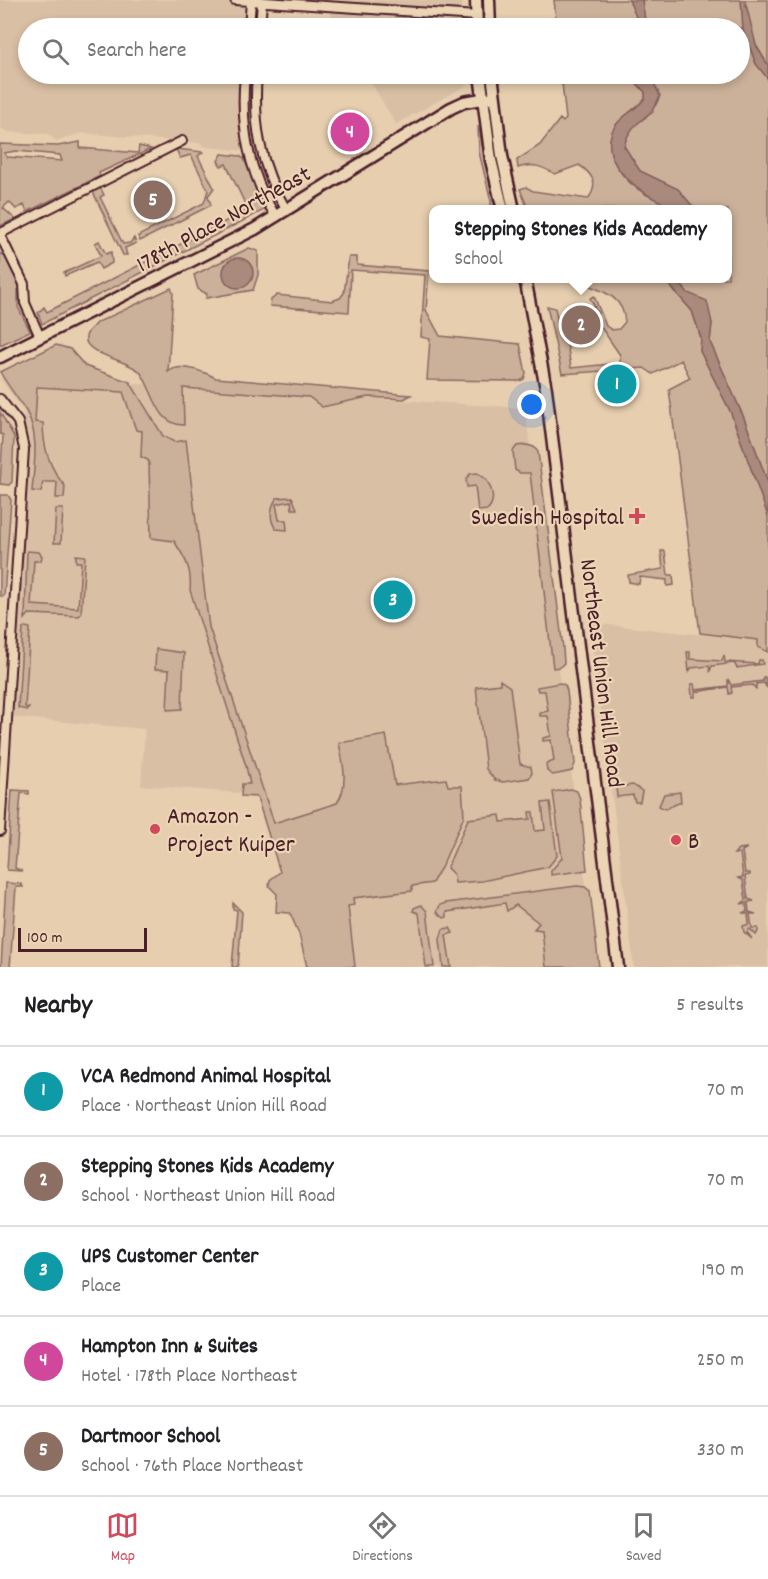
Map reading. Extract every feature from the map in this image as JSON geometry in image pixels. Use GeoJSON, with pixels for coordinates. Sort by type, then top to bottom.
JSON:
{"type":"FeatureCollection","features":[{"type":"Feature","properties":{"kind":"main road"},"geometry":{"type":"LineString","coordinates":[[476,0],[477,16]]}},
{"type":"Feature","properties":{"kind":"main road"},"geometry":{"type":"LineString","coordinates":[[489,0],[490,18]]}},
{"type":"Feature","properties":{"kind":"main road"},"geometry":{"type":"LineString","coordinates":[[483,84],[513,205]]}},
{"type":"Feature","properties":{"kind":"main road"},"geometry":{"type":"LineString","coordinates":[[490,84],[488,98],[491,160],[502,205]]}},
{"type":"Feature","properties":{"kind":"main road","name":"178th Place Northeast"},"geometry":{"type":"LineString","coordinates":[[0,357],[287,211],[451,108],[488,98]]}},
{"type":"Feature","properties":{"kind":"main road","name":"Northeast Union Hill Road"},"geometry":{"type":"LineString","coordinates":[[526,283],[547,397],[618,967]]}},
{"type":"Feature","properties":{"kind":"street"},"geometry":{"type":"LineString","coordinates":[[235,0],[460,17],[477,16]]}},
{"type":"Feature","properties":{"kind":"street"},"geometry":{"type":"LineString","coordinates":[[250,18],[251,1]]}},
{"type":"Feature","properties":{"kind":"street"},"geometry":{"type":"LineString","coordinates":[[261,18],[262,2]]}},
{"type":"Feature","properties":{"kind":"street"},"geometry":{"type":"LineString","coordinates":[[244,84],[243,118],[247,151],[262,194],[276,217]]}},
{"type":"Feature","properties":{"kind":"street"},"geometry":{"type":"LineString","coordinates":[[257,84],[255,117],[260,151],[273,189],[287,211]]}},
{"type":"Feature","properties":{"kind":"street"},"geometry":{"type":"LineString","coordinates":[[40,337],[25,303],[24,284],[1,237],[3,232],[182,141]]}},
{"type":"Feature","properties":{"kind":"street"},"geometry":{"type":"LineString","coordinates":[[0,399],[18,422],[24,449],[0,831]]}},
{"type":"Feature","properties":{"kind":"shaded area"},"geometry":{"type":"Polygon","coordinates":[[[0,0],[462,0],[463,18],[333,18],[326,7],[252,1],[250,18],[18,18],[18,84],[245,84],[247,151],[205,147],[201,143],[81,133],[57,141],[48,134],[8,132],[0,128],[0,0]]]}},
{"type":"Feature","properties":{"kind":"shaded area"},"geometry":{"type":"Polygon","coordinates":[[[554,0],[629,0],[637,17],[637,18],[556,18],[554,0]]]}},
{"type":"Feature","properties":{"kind":"shaded area"},"geometry":{"type":"Polygon","coordinates":[[[629,0],[642,0],[645,18],[636,17],[629,0]]]}},
{"type":"Feature","properties":{"kind":"shaded area"},"geometry":{"type":"Polygon","coordinates":[[[642,0],[768,0],[768,483],[744,418],[710,342],[712,323],[679,283],[732,283],[732,205],[692,205],[678,189],[640,171],[624,146],[629,129],[653,112],[653,84],[750,84],[750,18],[645,18],[642,0]]]}},
{"type":"Feature","properties":{"kind":"shaded area"},"geometry":{"type":"Polygon","coordinates":[[[741,0],[745,0],[749,18],[742,18],[741,0]]]}},
{"type":"Feature","properties":{"kind":"shaded area"},"geometry":{"type":"Polygon","coordinates":[[[750,20],[756,45],[768,65],[768,79],[756,64],[750,48],[750,20]]]}},
{"type":"Feature","properties":{"kind":"shaded area"},"geometry":{"type":"Polygon","coordinates":[[[372,84],[467,84],[467,85],[396,124],[372,84]]]}},
{"type":"Feature","properties":{"kind":"shaded area"},"geometry":{"type":"Polygon","coordinates":[[[562,84],[637,84],[645,92],[645,98],[615,127],[610,147],[612,157],[616,166],[630,183],[647,195],[670,205],[526,205],[520,189],[526,187],[533,191],[588,199],[591,194],[593,180],[588,172],[579,165],[555,174],[537,166],[518,168],[517,160],[540,145],[560,119],[563,122],[566,119],[562,84]]]}},
{"type":"Feature","properties":{"kind":"shaded area"},"geometry":{"type":"Polygon","coordinates":[[[637,84],[654,84],[660,96],[651,112],[631,130],[624,146],[640,171],[678,189],[692,205],[666,205],[630,181],[613,160],[610,148],[613,129],[645,98],[645,92],[637,84]]]}},
{"type":"Feature","properties":{"kind":"shaded area"},"geometry":{"type":"Polygon","coordinates":[[[478,126],[494,205],[491,205],[479,152],[478,126]]]}},
{"type":"Feature","properties":{"kind":"shaded area"},"geometry":{"type":"Polygon","coordinates":[[[80,142],[80,148],[138,153],[139,146],[151,149],[99,173],[100,176],[27,212],[24,205],[16,209],[9,202],[3,208],[15,219],[0,226],[0,144],[58,146],[80,142]],[[16,151],[4,153],[7,157],[62,161],[60,155],[16,151]]]}},
{"type":"Feature","properties":{"kind":"shaded area"},"geometry":{"type":"Polygon","coordinates":[[[176,149],[203,152],[198,156],[214,188],[208,196],[211,205],[140,241],[138,236],[204,203],[208,190],[191,155],[180,158],[176,149]]]}},
{"type":"Feature","properties":{"kind":"shaded area"},"geometry":{"type":"Polygon","coordinates":[[[222,154],[240,156],[244,159],[266,209],[42,324],[38,313],[44,307],[47,312],[248,210],[226,164],[221,166],[218,161],[222,154]]]}},
{"type":"Feature","properties":{"kind":"shaded area"},"geometry":{"type":"Polygon","coordinates":[[[100,187],[104,195],[100,197],[123,244],[130,243],[134,238],[136,243],[125,248],[127,255],[123,255],[94,194],[94,191],[100,187]]]}},
{"type":"Feature","properties":{"kind":"shaded area"},"geometry":{"type":"Polygon","coordinates":[[[99,241],[106,254],[111,252],[112,263],[101,269],[97,262],[65,276],[64,273],[101,256],[95,243],[99,241]]]}},
{"type":"Feature","properties":{"kind":"shaded area"},"geometry":{"type":"Polygon","coordinates":[[[249,248],[258,251],[258,275],[253,290],[206,298],[207,294],[198,289],[194,275],[249,248]]]}},
{"type":"Feature","properties":{"kind":"shaded area"},"geometry":{"type":"Polygon","coordinates":[[[0,253],[7,258],[21,288],[18,290],[18,307],[30,331],[0,345],[0,253]]]}},
{"type":"Feature","properties":{"kind":"shaded area"},"geometry":{"type":"Polygon","coordinates":[[[349,257],[357,257],[357,265],[429,271],[426,310],[440,336],[520,344],[526,373],[524,379],[520,381],[427,380],[430,339],[421,337],[425,275],[351,270],[349,312],[270,306],[271,300],[277,295],[332,301],[340,298],[344,293],[349,257]]]}},
{"type":"Feature","properties":{"kind":"shaded area"},"geometry":{"type":"Polygon","coordinates":[[[238,258],[248,263],[253,273],[248,283],[238,288],[228,283],[223,273],[228,263],[238,258]]]}},
{"type":"Feature","properties":{"kind":"shaded area"},"geometry":{"type":"Polygon","coordinates":[[[583,283],[668,283],[692,311],[701,338],[700,351],[731,413],[768,516],[768,652],[758,647],[758,640],[700,633],[669,389],[690,378],[681,360],[653,374],[644,368],[562,374],[547,306],[555,308],[561,336],[567,343],[571,368],[620,363],[620,355],[596,320],[598,312],[594,308],[587,311],[581,306],[595,307],[590,298],[594,296],[606,326],[612,330],[619,329],[625,322],[623,312],[614,298],[583,283]]]}},
{"type":"Feature","properties":{"kind":"shaded area"},"geometry":{"type":"Polygon","coordinates":[[[668,283],[679,283],[688,293],[707,301],[712,323],[710,342],[744,418],[768,483],[768,516],[731,413],[700,351],[701,338],[692,311],[668,283]]]}},
{"type":"Feature","properties":{"kind":"shaded area"},"geometry":{"type":"Polygon","coordinates":[[[171,288],[173,293],[168,372],[185,368],[216,378],[411,395],[404,399],[368,397],[322,407],[309,397],[183,388],[184,425],[175,423],[161,413],[140,372],[134,367],[95,351],[86,340],[88,331],[96,323],[171,288]]]}},
{"type":"Feature","properties":{"kind":"shaded area"},"geometry":{"type":"Polygon","coordinates":[[[56,345],[70,349],[85,366],[130,382],[163,436],[174,442],[186,440],[209,627],[274,823],[337,803],[344,782],[339,743],[386,735],[395,785],[446,779],[448,786],[462,786],[464,816],[432,883],[412,886],[412,891],[353,898],[354,905],[348,906],[355,967],[307,967],[299,934],[290,913],[276,912],[277,894],[269,886],[270,880],[280,872],[257,797],[241,796],[242,784],[250,784],[246,766],[190,590],[187,565],[174,541],[151,538],[149,464],[148,460],[141,457],[142,431],[136,430],[123,392],[37,387],[35,422],[43,423],[44,441],[51,465],[65,486],[64,498],[56,498],[57,482],[43,482],[41,492],[32,491],[35,450],[33,430],[26,411],[0,372],[56,345]]]}},
{"type":"Feature","properties":{"kind":"shaded area"},"geometry":{"type":"Polygon","coordinates":[[[0,378],[123,383],[525,408],[596,967],[320,967],[263,795],[141,785],[145,729],[11,717],[24,412],[0,378]]]}},
{"type":"Feature","properties":{"kind":"shaded area"},"geometry":{"type":"Polygon","coordinates":[[[0,412],[14,437],[12,482],[9,485],[0,484],[3,435],[0,434],[0,412]]]}},
{"type":"Feature","properties":{"kind":"shaded area"},"geometry":{"type":"Polygon","coordinates":[[[517,446],[534,447],[538,452],[563,648],[564,663],[560,667],[553,668],[530,473],[520,473],[515,470],[513,451],[517,446]]]}},
{"type":"Feature","properties":{"kind":"shaded area"},"geometry":{"type":"Polygon","coordinates":[[[477,473],[485,479],[491,489],[492,500],[487,510],[478,511],[475,486],[467,487],[466,479],[470,474],[477,473]]]}},
{"type":"Feature","properties":{"kind":"shaded area"},"geometry":{"type":"Polygon","coordinates":[[[0,495],[8,495],[11,500],[4,596],[0,596],[0,495]]]}},
{"type":"Feature","properties":{"kind":"shaded area"},"geometry":{"type":"Polygon","coordinates":[[[292,497],[297,509],[292,509],[291,501],[276,504],[279,520],[286,520],[287,530],[276,529],[271,518],[277,498],[292,497]]]}},
{"type":"Feature","properties":{"kind":"shaded area"},"geometry":{"type":"Polygon","coordinates":[[[56,509],[63,509],[61,543],[54,543],[56,509]]]}},
{"type":"Feature","properties":{"kind":"shaded area"},"geometry":{"type":"Polygon","coordinates":[[[27,551],[39,552],[42,556],[41,561],[34,561],[31,605],[78,608],[81,562],[76,562],[76,555],[85,556],[79,616],[29,614],[25,619],[27,551]]]}},
{"type":"Feature","properties":{"kind":"shaded area"},"geometry":{"type":"Polygon","coordinates":[[[661,551],[665,551],[668,575],[673,575],[674,585],[667,586],[667,580],[640,577],[639,584],[629,582],[628,575],[663,569],[661,551]]]}},
{"type":"Feature","properties":{"kind":"shaded area"},"geometry":{"type":"Polygon","coordinates":[[[590,623],[768,642],[768,967],[634,967],[590,623]]]}},
{"type":"Feature","properties":{"kind":"shaded area"},"geometry":{"type":"Polygon","coordinates":[[[23,628],[30,628],[25,707],[29,708],[27,710],[18,708],[23,628]]]}},
{"type":"Feature","properties":{"kind":"shaded area"},"geometry":{"type":"Polygon","coordinates":[[[156,649],[184,653],[182,709],[167,710],[169,670],[155,669],[156,649]]]}},
{"type":"Feature","properties":{"kind":"shaded area"},"geometry":{"type":"Polygon","coordinates":[[[687,652],[690,652],[690,659],[722,661],[724,655],[725,662],[758,664],[759,660],[762,660],[763,664],[737,668],[734,663],[712,666],[710,671],[709,666],[691,668],[689,672],[687,652]]]}},
{"type":"Feature","properties":{"kind":"shaded area"},"geometry":{"type":"Polygon","coordinates":[[[765,677],[767,688],[764,683],[756,684],[756,689],[753,685],[731,687],[732,693],[729,694],[728,687],[695,692],[695,697],[692,697],[691,684],[694,684],[695,690],[728,686],[728,679],[731,685],[763,681],[765,677]]]}},
{"type":"Feature","properties":{"kind":"shaded area"},"geometry":{"type":"Polygon","coordinates":[[[500,680],[510,687],[520,764],[531,767],[532,773],[529,778],[503,782],[495,780],[486,769],[476,687],[500,684],[500,680]]]}},
{"type":"Feature","properties":{"kind":"shaded area"},"geometry":{"type":"Polygon","coordinates":[[[560,683],[565,685],[567,691],[575,764],[572,771],[553,775],[547,771],[546,764],[554,761],[551,740],[543,741],[543,738],[551,736],[548,716],[540,716],[540,713],[548,711],[545,691],[538,691],[537,687],[560,683]]]}},
{"type":"Feature","properties":{"kind":"shaded area"},"geometry":{"type":"Polygon","coordinates":[[[633,785],[642,791],[640,802],[635,802],[633,795],[617,797],[616,787],[633,785]]]}},
{"type":"Feature","properties":{"kind":"shaded area"},"geometry":{"type":"Polygon","coordinates":[[[571,789],[577,791],[580,799],[587,870],[551,875],[551,871],[562,858],[553,792],[571,789]]]}},
{"type":"Feature","properties":{"kind":"shaded area"},"geometry":{"type":"Polygon","coordinates":[[[12,790],[29,791],[29,794],[21,793],[15,868],[22,871],[7,870],[12,790]]]}},
{"type":"Feature","properties":{"kind":"shaded area"},"geometry":{"type":"Polygon","coordinates":[[[680,792],[681,802],[665,809],[659,806],[664,794],[680,792]]]}},
{"type":"Feature","properties":{"kind":"shaded area"},"geometry":{"type":"Polygon","coordinates":[[[550,802],[557,856],[548,867],[482,881],[455,883],[454,875],[447,868],[468,819],[500,815],[501,822],[530,819],[529,812],[533,812],[535,831],[545,830],[542,803],[550,802]]]}},
{"type":"Feature","properties":{"kind":"shaded area"},"geometry":{"type":"Polygon","coordinates":[[[747,848],[742,851],[745,873],[750,873],[745,876],[748,899],[754,901],[748,902],[749,912],[756,914],[750,914],[752,928],[758,928],[756,935],[750,929],[747,932],[752,939],[744,932],[743,926],[749,924],[748,913],[742,913],[747,911],[746,903],[741,904],[746,900],[743,880],[738,878],[743,877],[740,853],[734,854],[738,849],[747,848]]]}},
{"type":"Feature","properties":{"kind":"shaded area"},"geometry":{"type":"Polygon","coordinates":[[[6,883],[21,884],[23,887],[16,887],[10,967],[1,967],[6,883]]]}},
{"type":"Feature","properties":{"kind":"shaded area"},"geometry":{"type":"Polygon","coordinates":[[[577,886],[585,887],[590,891],[599,967],[546,967],[542,930],[534,929],[539,923],[516,905],[507,911],[505,903],[447,912],[447,917],[444,918],[437,912],[440,905],[446,903],[577,886]]]}},
{"type":"Feature","properties":{"kind":"shaded area"},"geometry":{"type":"Polygon","coordinates":[[[233,903],[242,912],[238,967],[232,967],[237,910],[233,909],[233,903]]]}},
{"type":"Feature","properties":{"kind":"shaded area"},"geometry":{"type":"Polygon","coordinates":[[[421,905],[427,911],[434,967],[426,967],[419,913],[413,911],[421,905]]]}},
{"type":"Feature","properties":{"kind":"shaded area"},"geometry":{"type":"Polygon","coordinates":[[[450,928],[453,933],[446,935],[451,967],[443,967],[440,939],[443,929],[450,928]]]}},
{"type":"Feature","properties":{"kind":"place","name":"Hampton Inn & Suites"},"geometry":{"type":"Point","coordinates":[350,132]}},
{"type":"Feature","properties":{"kind":"place","name":"Dartmoor School"},"geometry":{"type":"Point","coordinates":[153,200]}},
{"type":"Feature","properties":{"kind":"place","name":"Stepping Stones Kids Academy"},"geometry":{"type":"Point","coordinates":[581,325]}},
{"type":"Feature","properties":{"kind":"place","name":"VCA Redmond Animal Hospital"},"geometry":{"type":"Point","coordinates":[617,384]}},
{"type":"Feature","properties":{"kind":"place","name":"Swedish Hospital"},"geometry":{"type":"Point","coordinates":[637,516]}},
{"type":"Feature","properties":{"kind":"place","name":"UPS Customer Center"},"geometry":{"type":"Point","coordinates":[393,600]}},
{"type":"Feature","properties":{"kind":"place","name":"Amazon - Project Kuiper"},"geometry":{"type":"Point","coordinates":[155,829]}},
{"type":"Feature","properties":{"kind":"place","name":"B"},"geometry":{"type":"Point","coordinates":[676,840]}}]}
